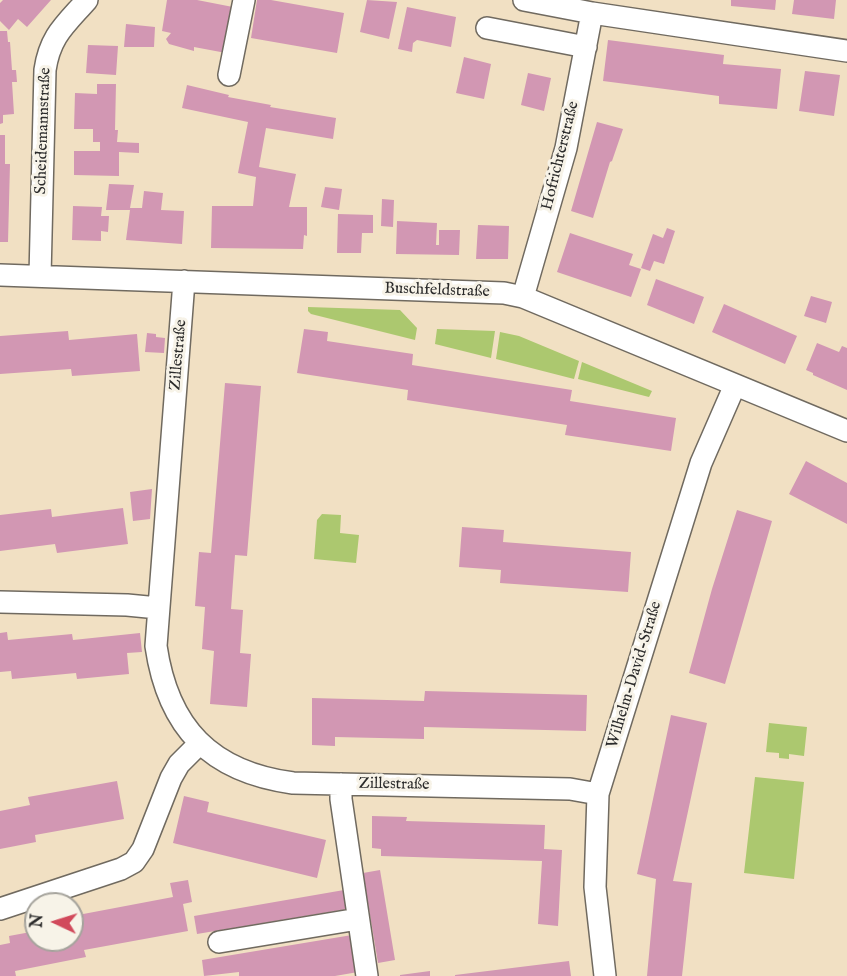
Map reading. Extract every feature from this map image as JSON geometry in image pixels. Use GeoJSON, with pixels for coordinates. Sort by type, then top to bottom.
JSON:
{"type":"FeatureCollection","features":[{"type":"Feature","properties":{"kind":"street","name":"Scheidemannstraße"},"geometry":{"type":"LineString","coordinates":[[40,276],[45,70],[54,37],[87,0]]}},
{"type":"Feature","properties":{"kind":"street"},"geometry":{"type":"LineString","coordinates":[[229,75],[244,0]]}},
{"type":"Feature","properties":{"kind":"street"},"geometry":{"type":"LineString","coordinates":[[524,0],[592,13],[847,51]]}},
{"type":"Feature","properties":{"kind":"street","name":"Hofrichterstraße"},"geometry":{"type":"LineString","coordinates":[[523,297],[566,148],[592,13]]}},
{"type":"Feature","properties":{"kind":"street"},"geometry":{"type":"LineString","coordinates":[[487,28],[586,47]]}},
{"type":"Feature","properties":{"kind":"street","name":"Buschfeldstraße"},"geometry":{"type":"LineString","coordinates":[[0,275],[504,293],[523,297],[847,431]]}},
{"type":"Feature","properties":{"kind":"street","name":"Zillestraße"},"geometry":{"type":"LineString","coordinates":[[184,282],[156,646],[160,673],[168,698],[181,721],[200,743],[225,762],[267,780],[294,783],[570,789],[598,794]]}},
{"type":"Feature","properties":{"kind":"street","name":"Wilhelm-David-Straße"},"geometry":{"type":"LineString","coordinates":[[605,976],[595,887],[598,794],[701,463],[735,385]]}},
{"type":"Feature","properties":{"kind":"street"},"geometry":{"type":"LineString","coordinates":[[0,602],[127,605],[158,608]]}},
{"type":"Feature","properties":{"kind":"street"},"geometry":{"type":"LineString","coordinates":[[0,909],[121,869],[134,862],[143,849],[171,778],[179,764],[200,743]]}},
{"type":"Feature","properties":{"kind":"street"},"geometry":{"type":"LineString","coordinates":[[341,784],[341,799],[367,976]]}},
{"type":"Feature","properties":{"kind":"street"},"geometry":{"type":"LineString","coordinates":[[219,942],[358,919]]}},
{"type":"Feature","properties":{"kind":"green space"},"geometry":{"type":"Polygon","coordinates":[[[308,307],[400,310],[417,328],[415,340],[311,314],[308,307]]]}},
{"type":"Feature","properties":{"kind":"green space"},"geometry":{"type":"Polygon","coordinates":[[[437,329],[495,331],[491,358],[435,344],[437,329]]]}},
{"type":"Feature","properties":{"kind":"green space"},"geometry":{"type":"Polygon","coordinates":[[[500,332],[519,336],[579,361],[574,379],[496,359],[500,332]]]}},
{"type":"Feature","properties":{"kind":"green space"},"geometry":{"type":"Polygon","coordinates":[[[582,362],[652,391],[649,397],[578,379],[582,362]]]}},
{"type":"Feature","properties":{"kind":"green space"},"geometry":{"type":"Polygon","coordinates":[[[322,514],[341,515],[340,533],[359,535],[356,563],[314,559],[317,520],[322,514]]]}},
{"type":"Feature","properties":{"kind":"green space"},"geometry":{"type":"Polygon","coordinates":[[[769,723],[807,727],[804,756],[789,754],[789,759],[779,758],[779,753],[766,752],[769,723]]]}},
{"type":"Feature","properties":{"kind":"green space"},"geometry":{"type":"Polygon","coordinates":[[[755,777],[804,782],[794,879],[744,873],[755,777]]]}},
{"type":"Feature","properties":{"kind":"building"},"geometry":{"type":"Polygon","coordinates":[[[3,0],[51,0],[27,27],[18,19],[9,30],[0,21],[0,3],[3,0]]]}},
{"type":"Feature","properties":{"kind":"building"},"geometry":{"type":"Polygon","coordinates":[[[167,0],[197,0],[238,8],[226,53],[194,47],[194,51],[169,44],[166,39],[171,33],[162,31],[167,0]]]}},
{"type":"Feature","properties":{"kind":"building"},"geometry":{"type":"Polygon","coordinates":[[[257,0],[271,0],[344,13],[337,53],[251,38],[257,0]]]}},
{"type":"Feature","properties":{"kind":"building"},"geometry":{"type":"Polygon","coordinates":[[[367,0],[397,2],[389,39],[360,32],[367,0]]]}},
{"type":"Feature","properties":{"kind":"building"},"geometry":{"type":"Polygon","coordinates":[[[731,0],[776,0],[775,10],[731,6],[731,0]]]}},
{"type":"Feature","properties":{"kind":"building"},"geometry":{"type":"Polygon","coordinates":[[[794,0],[836,0],[834,19],[792,14],[794,0]]]}},
{"type":"Feature","properties":{"kind":"building"},"geometry":{"type":"Polygon","coordinates":[[[407,7],[456,17],[451,47],[417,40],[413,43],[412,52],[398,49],[407,7]]]}},
{"type":"Feature","properties":{"kind":"building"},"geometry":{"type":"Polygon","coordinates":[[[126,24],[155,27],[154,47],[124,47],[126,24]]]}},
{"type":"Feature","properties":{"kind":"building"},"geometry":{"type":"Polygon","coordinates":[[[0,31],[7,31],[12,70],[16,70],[17,82],[12,82],[14,114],[3,115],[3,123],[0,124],[0,31]]]}},
{"type":"Feature","properties":{"kind":"building"},"geometry":{"type":"Polygon","coordinates":[[[608,40],[724,55],[723,64],[781,69],[777,109],[719,104],[719,96],[603,81],[608,40]]]}},
{"type":"Feature","properties":{"kind":"building"},"geometry":{"type":"Polygon","coordinates":[[[88,45],[118,46],[116,75],[86,73],[88,45]]]}},
{"type":"Feature","properties":{"kind":"building"},"geometry":{"type":"Polygon","coordinates":[[[464,57],[491,64],[484,99],[456,93],[464,57]]]}},
{"type":"Feature","properties":{"kind":"building"},"geometry":{"type":"Polygon","coordinates":[[[805,71],[840,75],[834,116],[799,111],[805,71]]]}},
{"type":"Feature","properties":{"kind":"building"},"geometry":{"type":"Polygon","coordinates":[[[528,73],[551,78],[544,111],[521,105],[528,73]]]}},
{"type":"Feature","properties":{"kind":"building"},"geometry":{"type":"Polygon","coordinates":[[[97,84],[116,84],[117,142],[139,143],[139,153],[119,152],[119,176],[74,175],[74,151],[100,151],[100,142],[93,142],[93,129],[74,129],[75,93],[97,94],[97,84]]]}},
{"type":"Feature","properties":{"kind":"building"},"geometry":{"type":"Polygon","coordinates":[[[187,85],[229,95],[228,97],[271,105],[270,107],[336,118],[333,139],[266,128],[259,167],[296,174],[289,207],[307,207],[307,236],[304,235],[303,249],[211,248],[212,206],[253,206],[256,177],[238,173],[248,122],[182,108],[187,85]]]}},
{"type":"Feature","properties":{"kind":"building"},"geometry":{"type":"Polygon","coordinates":[[[597,122],[623,129],[593,218],[571,211],[597,122]]]}},
{"type":"Feature","properties":{"kind":"building"},"geometry":{"type":"Polygon","coordinates":[[[0,135],[5,135],[5,164],[10,164],[8,242],[0,242],[0,135]]]}},
{"type":"Feature","properties":{"kind":"building"},"geometry":{"type":"Polygon","coordinates":[[[109,184],[134,185],[130,208],[142,208],[144,191],[163,193],[161,210],[184,211],[182,244],[126,240],[130,210],[106,210],[109,184]]]}},
{"type":"Feature","properties":{"kind":"building"},"geometry":{"type":"Polygon","coordinates":[[[325,187],[342,189],[339,210],[321,207],[325,187]]]}},
{"type":"Feature","properties":{"kind":"building"},"geometry":{"type":"Polygon","coordinates":[[[382,199],[394,200],[393,227],[381,226],[382,199]]]}},
{"type":"Feature","properties":{"kind":"building"},"geometry":{"type":"Polygon","coordinates":[[[73,206],[102,207],[101,216],[109,216],[108,232],[101,231],[101,241],[72,240],[73,206]]]}},
{"type":"Feature","properties":{"kind":"building"},"geometry":{"type":"Polygon","coordinates":[[[338,214],[373,215],[373,233],[362,233],[361,253],[337,253],[338,214]]]}},
{"type":"Feature","properties":{"kind":"building"},"geometry":{"type":"Polygon","coordinates":[[[397,221],[437,223],[436,245],[439,245],[439,230],[460,230],[459,255],[396,254],[397,221]]]}},
{"type":"Feature","properties":{"kind":"building"},"geometry":{"type":"Polygon","coordinates":[[[478,225],[509,226],[508,259],[476,259],[478,225]]]}},
{"type":"Feature","properties":{"kind":"building"},"geometry":{"type":"Polygon","coordinates":[[[667,228],[675,231],[664,264],[654,261],[650,271],[641,268],[653,234],[663,238],[667,228]]]}},
{"type":"Feature","properties":{"kind":"building"},"geometry":{"type":"Polygon","coordinates":[[[570,233],[633,254],[629,265],[641,269],[631,297],[557,272],[570,233]]]}},
{"type":"Feature","properties":{"kind":"building"},"geometry":{"type":"Polygon","coordinates":[[[656,279],[704,297],[694,324],[647,305],[656,279]]]}},
{"type":"Feature","properties":{"kind":"building"},"geometry":{"type":"Polygon","coordinates":[[[811,296],[832,302],[826,323],[804,316],[811,296]]]}},
{"type":"Feature","properties":{"kind":"building"},"geometry":{"type":"Polygon","coordinates":[[[724,304],[797,336],[785,364],[712,332],[724,304]]]}},
{"type":"Feature","properties":{"kind":"building"},"geometry":{"type":"Polygon","coordinates":[[[304,329],[328,332],[327,341],[413,354],[412,365],[572,390],[570,401],[676,418],[671,451],[565,435],[567,425],[407,400],[408,390],[297,373],[304,329]]]}},
{"type":"Feature","properties":{"kind":"building"},"geometry":{"type":"Polygon","coordinates":[[[68,331],[69,340],[137,334],[140,371],[72,376],[71,369],[0,374],[0,336],[68,331]]]}},
{"type":"Feature","properties":{"kind":"building"},"geometry":{"type":"Polygon","coordinates":[[[147,333],[165,338],[164,353],[145,352],[147,333]]]}},
{"type":"Feature","properties":{"kind":"building"},"geometry":{"type":"Polygon","coordinates":[[[817,343],[839,352],[842,346],[847,348],[847,390],[806,370],[817,343]]]}},
{"type":"Feature","properties":{"kind":"building"},"geometry":{"type":"Polygon","coordinates":[[[225,383],[261,386],[247,556],[235,555],[231,609],[243,610],[240,653],[251,654],[247,707],[210,704],[214,651],[202,649],[205,607],[195,606],[199,552],[211,553],[225,383]]]}},
{"type":"Feature","properties":{"kind":"building"},"geometry":{"type":"Polygon","coordinates":[[[806,461],[847,483],[847,524],[789,494],[806,461]]]}},
{"type":"Feature","properties":{"kind":"building"},"geometry":{"type":"Polygon","coordinates":[[[152,489],[150,519],[133,521],[130,492],[152,489]]]}},
{"type":"Feature","properties":{"kind":"building"},"geometry":{"type":"Polygon","coordinates":[[[123,508],[128,544],[57,553],[55,544],[0,551],[0,515],[51,509],[52,517],[123,508]]]}},
{"type":"Feature","properties":{"kind":"building"},"geometry":{"type":"Polygon","coordinates":[[[737,510],[772,521],[725,684],[689,673],[737,510]]]}},
{"type":"Feature","properties":{"kind":"building"},"geometry":{"type":"Polygon","coordinates":[[[462,527],[504,530],[503,542],[631,552],[628,592],[500,583],[501,570],[459,567],[462,527]]]}},
{"type":"Feature","properties":{"kind":"building"},"geometry":{"type":"Polygon","coordinates":[[[7,632],[8,640],[72,634],[73,640],[140,633],[142,652],[127,653],[129,674],[77,679],[76,673],[12,679],[11,671],[0,672],[0,633],[7,632]]]}},
{"type":"Feature","properties":{"kind":"building"},"geometry":{"type":"Polygon","coordinates":[[[425,691],[587,695],[586,731],[424,727],[424,739],[335,737],[335,746],[312,745],[312,698],[424,701],[425,691]]]}},
{"type":"Feature","properties":{"kind":"building"},"geometry":{"type":"Polygon","coordinates":[[[671,715],[707,723],[673,881],[692,883],[682,976],[647,976],[656,879],[637,874],[671,715]]]}},
{"type":"Feature","properties":{"kind":"building"},"geometry":{"type":"Polygon","coordinates":[[[117,781],[124,819],[35,835],[36,842],[0,849],[0,811],[30,805],[28,797],[117,781]]]}},
{"type":"Feature","properties":{"kind":"building"},"geometry":{"type":"Polygon","coordinates":[[[184,796],[209,802],[207,812],[326,840],[317,878],[173,843],[184,796]]]}},
{"type":"Feature","properties":{"kind":"building"},"geometry":{"type":"Polygon","coordinates":[[[372,816],[407,817],[406,821],[545,825],[544,849],[562,850],[558,926],[538,924],[542,861],[381,856],[381,849],[372,848],[372,816]]]}},
{"type":"Feature","properties":{"kind":"building"},"geometry":{"type":"Polygon","coordinates":[[[380,870],[395,960],[378,963],[363,873],[380,870]]]}},
{"type":"Feature","properties":{"kind":"building"},"geometry":{"type":"Polygon","coordinates":[[[188,880],[192,902],[183,904],[188,931],[84,950],[84,914],[173,897],[170,883],[188,880]]]}},
{"type":"Feature","properties":{"kind":"building"},"geometry":{"type":"Polygon","coordinates":[[[344,890],[347,909],[197,934],[194,916],[344,890]]]}},
{"type":"Feature","properties":{"kind":"building"},"geometry":{"type":"Polygon","coordinates":[[[24,933],[24,952],[84,952],[84,950],[86,957],[15,971],[16,976],[0,976],[0,945],[10,943],[9,936],[24,933]]]}},
{"type":"Feature","properties":{"kind":"building"},"geometry":{"type":"Polygon","coordinates":[[[352,935],[358,972],[335,976],[239,976],[239,972],[204,976],[202,960],[352,935]]]}},
{"type":"Feature","properties":{"kind":"building"},"geometry":{"type":"Polygon","coordinates":[[[569,961],[571,976],[455,976],[455,975],[569,961]]]}},
{"type":"Feature","properties":{"kind":"building"},"geometry":{"type":"Polygon","coordinates":[[[430,971],[430,976],[400,976],[400,975],[430,971]]]}}]}
